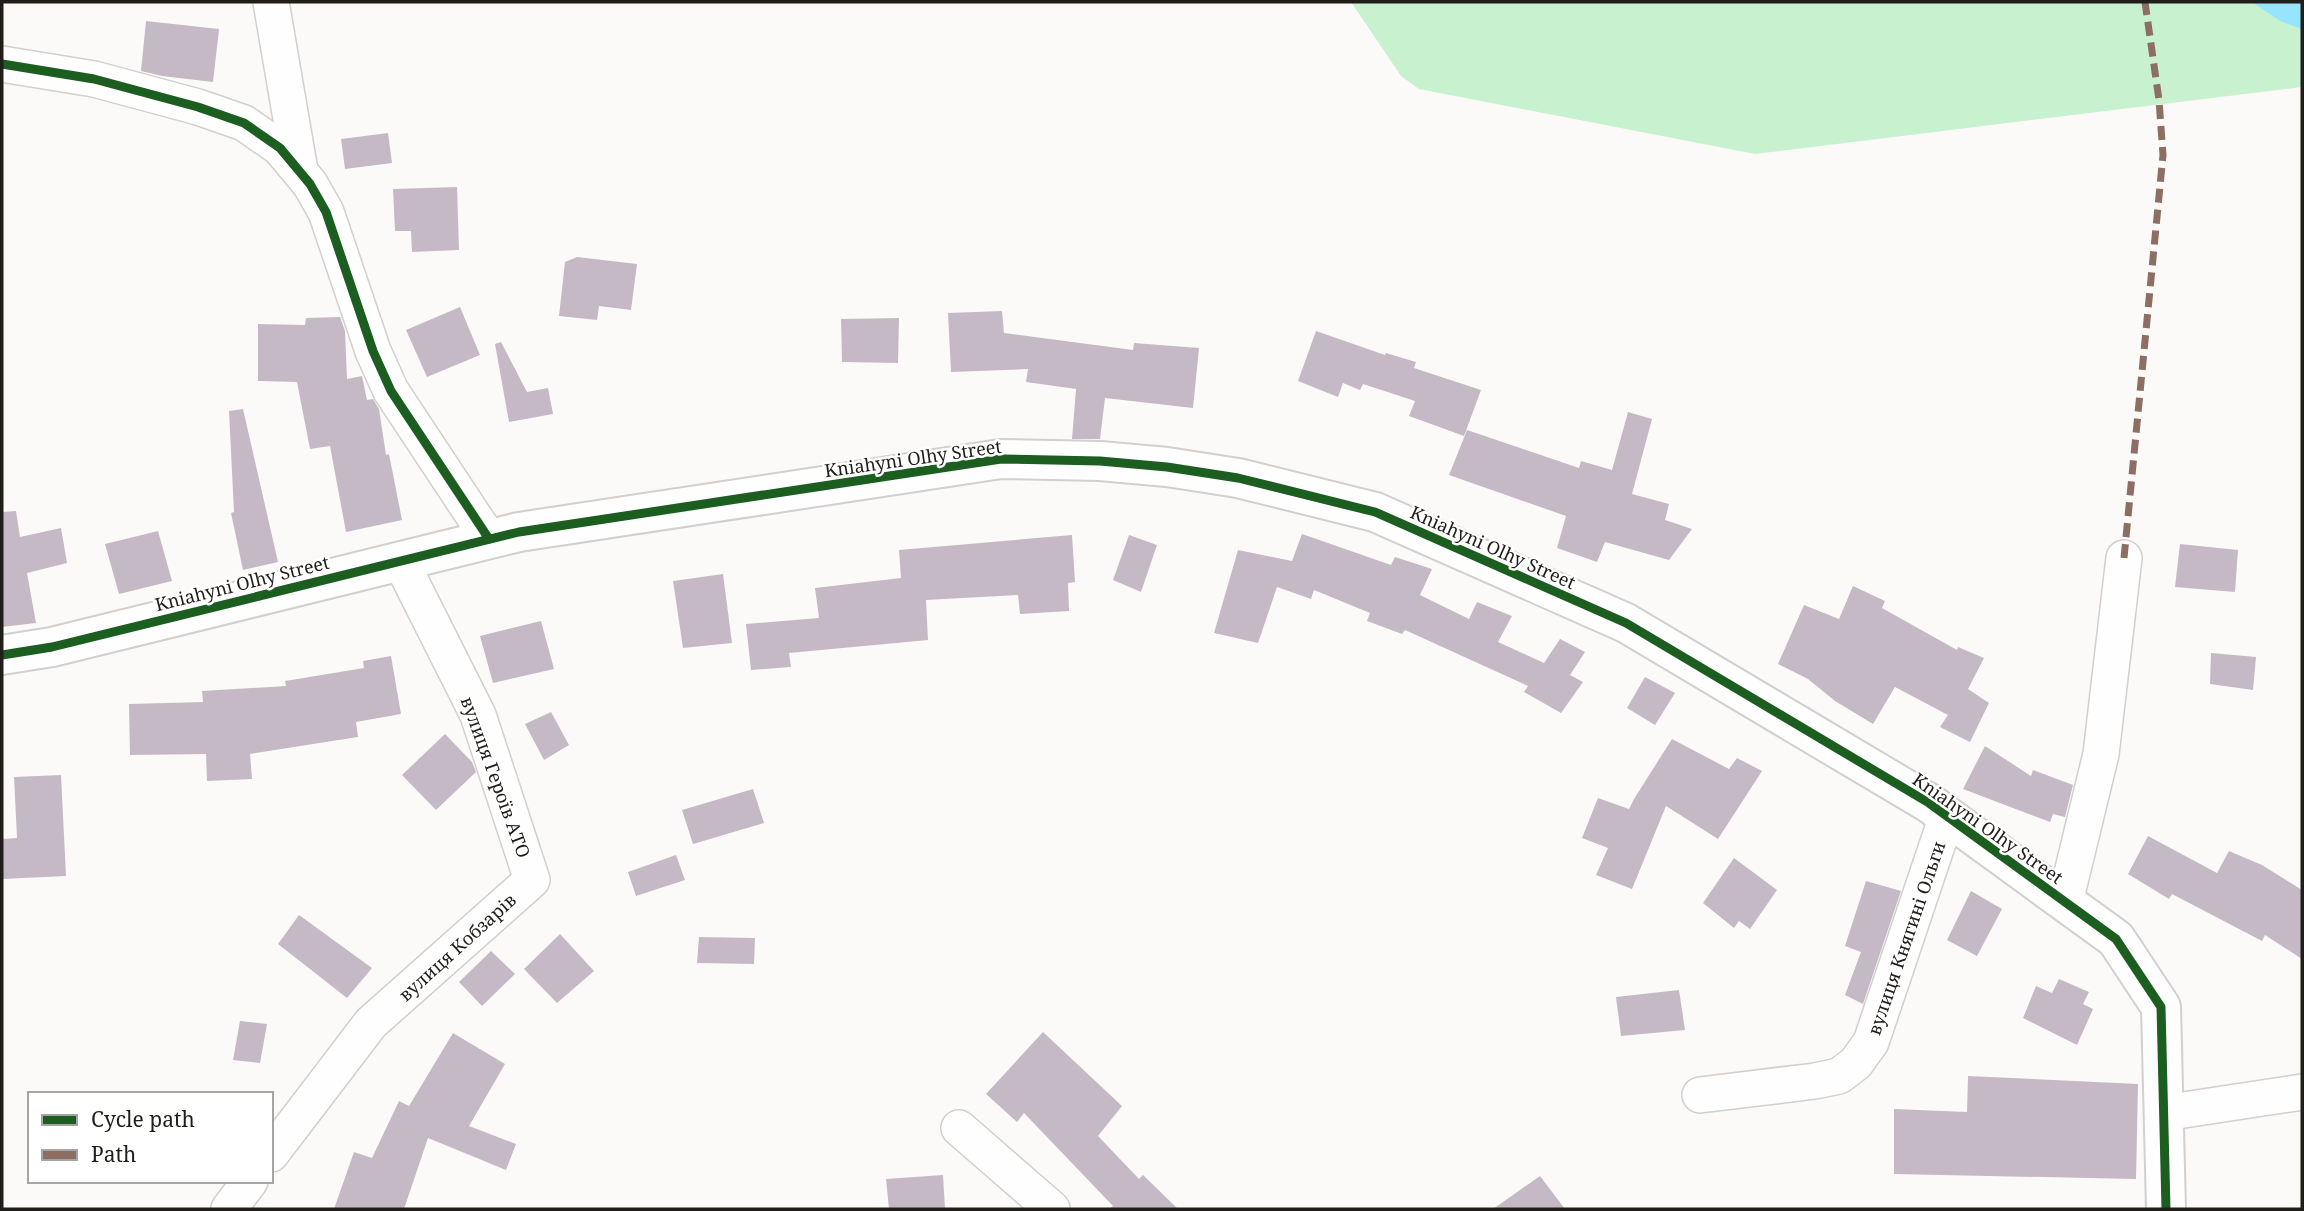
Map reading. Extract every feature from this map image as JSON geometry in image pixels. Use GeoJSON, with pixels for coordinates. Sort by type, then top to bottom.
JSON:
{"type":"FeatureCollection","features":[{"type":"Feature","properties":{"kind":"street"},"geometry":{"type":"LineString","coordinates":[[271,2],[300,171]]}},
{"type":"Feature","properties":{"kind":"street"},"geometry":{"type":"LineString","coordinates":[[2,64],[93,79],[225,115],[263,134],[280,148],[300,171],[326,212],[373,351],[391,391],[489,539]]}},
{"type":"Feature","properties":{"kind":"street","name":"Kniahyni Olhy Street"},"geometry":{"type":"LineString","coordinates":[[2,655],[52,647],[519,532],[1002,459],[1100,461],[1167,467],[1238,478],[1376,512],[1626,623],[1929,803],[2116,939],[2161,1007],[2166,1209]]}},
{"type":"Feature","properties":{"kind":"street"},"geometry":{"type":"LineString","coordinates":[[2065,902],[2101,754],[2124,558]]}},
{"type":"Feature","properties":{"kind":"street","name":"вулиця Героїв АТО"},"geometry":{"type":"LineString","coordinates":[[273,1151],[371,1023],[532,880],[478,715],[400,560]]}},
{"type":"Feature","properties":{"kind":"street","name":"вулиця Княгині Ольги"},"geometry":{"type":"LineString","coordinates":[[1700,1095],[1815,1081],[1839,1076],[1856,1063],[1871,1042],[1947,816]]}},
{"type":"Feature","properties":{"kind":"street"},"geometry":{"type":"LineString","coordinates":[[2164,1113],[2302,1092]]}},
{"type":"Feature","properties":{"kind":"street"},"geometry":{"type":"LineString","coordinates":[[959,1128],[1052,1209]]}},
{"type":"Feature","properties":{"kind":"street"},"geometry":{"type":"LineString","coordinates":[[229,1209],[248,1183]]}},
{"type":"Feature","properties":{"kind":"green space"},"geometry":{"type":"Polygon","coordinates":[[[1351,2],[2302,2],[2302,87],[1755,154],[1419,89],[1401,76],[1351,2]]]}},
{"type":"Feature","properties":{"kind":"water"},"geometry":{"type":"Polygon","coordinates":[[[2252,2],[2302,2],[2302,29],[2280,21],[2252,2]]]}},
{"type":"Feature","properties":{"kind":"building"},"geometry":{"type":"Polygon","coordinates":[[[146,21],[219,29],[213,82],[141,71],[146,21]]]}},
{"type":"Feature","properties":{"kind":"building"},"geometry":{"type":"Polygon","coordinates":[[[388,133],[392,163],[345,169],[341,139],[388,133]]]}},
{"type":"Feature","properties":{"kind":"building"},"geometry":{"type":"Polygon","coordinates":[[[457,187],[459,250],[412,252],[411,231],[395,231],[393,189],[457,187]]]}},
{"type":"Feature","properties":{"kind":"building"},"geometry":{"type":"Polygon","coordinates":[[[577,257],[637,264],[631,310],[599,306],[597,320],[559,316],[565,262],[577,257]]]}},
{"type":"Feature","properties":{"kind":"building"},"geometry":{"type":"Polygon","coordinates":[[[460,307],[480,355],[427,377],[406,330],[460,307]]]}},
{"type":"Feature","properties":{"kind":"building"},"geometry":{"type":"Polygon","coordinates":[[[1002,311],[1004,333],[1133,350],[1134,343],[1199,348],[1193,408],[1105,398],[1100,439],[1072,439],[1076,389],[1026,382],[1028,369],[951,372],[948,313],[1002,311]]]}},
{"type":"Feature","properties":{"kind":"building"},"geometry":{"type":"Polygon","coordinates":[[[340,317],[345,331],[347,379],[362,376],[367,400],[373,399],[379,409],[386,455],[389,454],[402,520],[346,532],[330,446],[310,449],[297,382],[258,381],[258,324],[305,325],[306,318],[340,317]]]}},
{"type":"Feature","properties":{"kind":"building"},"geometry":{"type":"Polygon","coordinates":[[[899,318],[898,363],[842,362],[841,319],[899,318]]]}},
{"type":"Feature","properties":{"kind":"building"},"geometry":{"type":"Polygon","coordinates":[[[1316,331],[1385,355],[1386,353],[1416,362],[1414,368],[1481,390],[1464,436],[1409,416],[1415,401],[1363,384],[1360,390],[1343,383],[1338,397],[1298,381],[1316,331]]]}},
{"type":"Feature","properties":{"kind":"building"},"geometry":{"type":"Polygon","coordinates":[[[501,342],[527,392],[548,388],[553,414],[509,422],[495,344],[501,342]]]}},
{"type":"Feature","properties":{"kind":"building"},"geometry":{"type":"Polygon","coordinates":[[[243,409],[278,562],[243,570],[231,513],[234,512],[229,411],[243,409]]]}},
{"type":"Feature","properties":{"kind":"building"},"geometry":{"type":"Polygon","coordinates":[[[1628,412],[1652,419],[1632,494],[1669,504],[1665,520],[1692,529],[1669,560],[1605,542],[1597,562],[1557,548],[1566,516],[1449,475],[1467,430],[1579,468],[1581,461],[1612,470],[1628,412]]]}},
{"type":"Feature","properties":{"kind":"building"},"geometry":{"type":"Polygon","coordinates":[[[16,511],[20,537],[61,528],[67,563],[27,573],[36,623],[2,627],[2,512],[16,511]]]}},
{"type":"Feature","properties":{"kind":"building"},"geometry":{"type":"Polygon","coordinates":[[[158,531],[172,581],[119,594],[105,544],[158,531]]]}},
{"type":"Feature","properties":{"kind":"building"},"geometry":{"type":"Polygon","coordinates":[[[1302,534],[1391,565],[1395,557],[1432,569],[1420,595],[1469,619],[1477,602],[1512,616],[1498,642],[1544,663],[1560,639],[1585,652],[1570,675],[1583,682],[1561,713],[1524,692],[1528,686],[1405,630],[1402,634],[1367,621],[1370,613],[1314,590],[1311,599],[1277,587],[1258,643],[1214,633],[1238,550],[1292,561],[1302,534]]]}},
{"type":"Feature","properties":{"kind":"building"},"geometry":{"type":"Polygon","coordinates":[[[1072,535],[1075,582],[1068,583],[1069,611],[1020,614],[1018,595],[926,600],[928,640],[789,653],[791,667],[751,670],[746,624],[819,618],[815,588],[901,578],[899,550],[1072,535]]]}},
{"type":"Feature","properties":{"kind":"building"},"geometry":{"type":"Polygon","coordinates":[[[1129,535],[1157,545],[1141,592],[1113,580],[1129,535]]]}},
{"type":"Feature","properties":{"kind":"building"},"geometry":{"type":"Polygon","coordinates":[[[2180,544],[2238,550],[2235,592],[2175,587],[2180,544]]]}},
{"type":"Feature","properties":{"kind":"building"},"geometry":{"type":"Polygon","coordinates":[[[723,574],[732,643],[683,648],[673,581],[723,574]]]}},
{"type":"Feature","properties":{"kind":"building"},"geometry":{"type":"Polygon","coordinates":[[[1853,586],[1885,601],[1882,608],[1957,650],[1958,647],[1984,658],[1968,689],[1989,703],[1970,742],[1940,727],[1948,715],[1895,687],[1873,724],[1835,701],[1808,679],[1778,664],[1804,605],[1839,619],[1853,586]]]}},
{"type":"Feature","properties":{"kind":"building"},"geometry":{"type":"Polygon","coordinates":[[[541,621],[554,669],[493,683],[480,636],[541,621]]]}},
{"type":"Feature","properties":{"kind":"building"},"geometry":{"type":"Polygon","coordinates":[[[2211,653],[2256,657],[2253,690],[2210,684],[2211,653]]]}},
{"type":"Feature","properties":{"kind":"building"},"geometry":{"type":"Polygon","coordinates":[[[391,656],[401,714],[356,722],[358,737],[250,754],[252,779],[207,781],[206,754],[130,755],[129,704],[203,702],[202,691],[286,686],[285,681],[364,668],[363,661],[391,656]]]}},
{"type":"Feature","properties":{"kind":"building"},"geometry":{"type":"Polygon","coordinates":[[[1645,677],[1675,693],[1655,725],[1627,708],[1645,677]]]}},
{"type":"Feature","properties":{"kind":"building"},"geometry":{"type":"Polygon","coordinates":[[[551,712],[569,745],[544,760],[525,724],[551,712]]]}},
{"type":"Feature","properties":{"kind":"building"},"geometry":{"type":"Polygon","coordinates":[[[445,734],[472,762],[476,772],[436,810],[402,775],[445,734]]]}},
{"type":"Feature","properties":{"kind":"building"},"geometry":{"type":"Polygon","coordinates":[[[1672,739],[1729,769],[1737,758],[1762,771],[1718,839],[1666,806],[1632,889],[1596,875],[1608,848],[1582,838],[1598,798],[1629,809],[1672,739]]]}},
{"type":"Feature","properties":{"kind":"building"},"geometry":{"type":"Polygon","coordinates":[[[1985,746],[2031,776],[2033,770],[2073,785],[2065,817],[2053,814],[2050,822],[1963,789],[1985,746]]]}},
{"type":"Feature","properties":{"kind":"building"},"geometry":{"type":"Polygon","coordinates":[[[61,775],[66,876],[2,879],[2,839],[17,838],[14,777],[61,775]]]}},
{"type":"Feature","properties":{"kind":"building"},"geometry":{"type":"Polygon","coordinates":[[[753,789],[764,823],[693,844],[682,810],[753,789]]]}},
{"type":"Feature","properties":{"kind":"building"},"geometry":{"type":"Polygon","coordinates":[[[2148,836],[2217,873],[2229,851],[2262,865],[2302,890],[2302,959],[2265,935],[2262,941],[2172,894],[2169,899],[2128,874],[2148,836]]]}},
{"type":"Feature","properties":{"kind":"building"},"geometry":{"type":"Polygon","coordinates":[[[676,855],[685,880],[636,896],[628,872],[676,855]]]}},
{"type":"Feature","properties":{"kind":"building"},"geometry":{"type":"Polygon","coordinates":[[[1734,858],[1777,890],[1750,929],[1739,921],[1734,928],[1703,903],[1734,858]]]}},
{"type":"Feature","properties":{"kind":"building"},"geometry":{"type":"Polygon","coordinates":[[[1866,881],[1901,891],[1863,1004],[1845,995],[1861,952],[1845,946],[1866,881]]]}},
{"type":"Feature","properties":{"kind":"building"},"geometry":{"type":"Polygon","coordinates":[[[1971,891],[2002,909],[1977,956],[1947,940],[1971,891]]]}},
{"type":"Feature","properties":{"kind":"building"},"geometry":{"type":"Polygon","coordinates":[[[299,915],[372,968],[347,998],[278,944],[299,915]]]}},
{"type":"Feature","properties":{"kind":"building"},"geometry":{"type":"Polygon","coordinates":[[[560,934],[594,971],[557,1003],[524,969],[560,934]]]}},
{"type":"Feature","properties":{"kind":"building"},"geometry":{"type":"Polygon","coordinates":[[[699,937],[755,938],[754,964],[697,963],[699,937]]]}},
{"type":"Feature","properties":{"kind":"building"},"geometry":{"type":"Polygon","coordinates":[[[491,951],[515,974],[482,1006],[459,982],[491,951]]]}},
{"type":"Feature","properties":{"kind":"building"},"geometry":{"type":"Polygon","coordinates":[[[2059,979],[2089,992],[2083,1004],[2093,1009],[2077,1045],[2023,1018],[2036,986],[2052,993],[2059,979]]]}},
{"type":"Feature","properties":{"kind":"building"},"geometry":{"type":"Polygon","coordinates":[[[1679,990],[1685,1030],[1621,1036],[1616,997],[1679,990]]]}},
{"type":"Feature","properties":{"kind":"building"},"geometry":{"type":"Polygon","coordinates":[[[240,1021],[267,1024],[260,1063],[233,1060],[240,1021]]]}},
{"type":"Feature","properties":{"kind":"building"},"geometry":{"type":"Polygon","coordinates":[[[1043,1032],[1122,1106],[1098,1136],[1139,1179],[1143,1175],[1178,1209],[1109,1209],[1113,1206],[1024,1113],[1017,1122],[986,1094],[1043,1032]]]}},
{"type":"Feature","properties":{"kind":"building"},"geometry":{"type":"Polygon","coordinates":[[[453,1033],[505,1064],[469,1126],[516,1144],[506,1170],[428,1138],[404,1209],[334,1209],[354,1152],[372,1158],[399,1101],[409,1106],[453,1033]]]}},
{"type":"Feature","properties":{"kind":"building"},"geometry":{"type":"Polygon","coordinates":[[[1968,1076],[2138,1084],[2136,1179],[1894,1174],[1894,1109],[1967,1112],[1968,1076]]]}},
{"type":"Feature","properties":{"kind":"building"},"geometry":{"type":"Polygon","coordinates":[[[943,1175],[945,1209],[889,1209],[886,1179],[943,1175]]]}},
{"type":"Feature","properties":{"kind":"building"},"geometry":{"type":"Polygon","coordinates":[[[1540,1176],[1565,1209],[1493,1209],[1540,1176]]]}},
{"type":"Feature","properties":{"kind":"marked path"},"geometry":{"type":"LineString","coordinates":[[2124,558],[2163,155],[2159,100],[2145,2]]}},
{"type":"Feature","properties":{"kind":"cycle path"},"geometry":{"type":"LineString","coordinates":[[2,64],[94,79],[198,107],[244,123],[280,148],[310,184],[326,212],[373,351],[391,391],[489,539]]}},
{"type":"Feature","properties":{"kind":"cycle path"},"geometry":{"type":"LineString","coordinates":[[2,655],[52,647],[519,532],[1001,459],[1100,461],[1167,467],[1238,478],[1375,512],[1626,623],[1929,803],[2116,939],[2161,1007],[2166,1209]]}}]}
